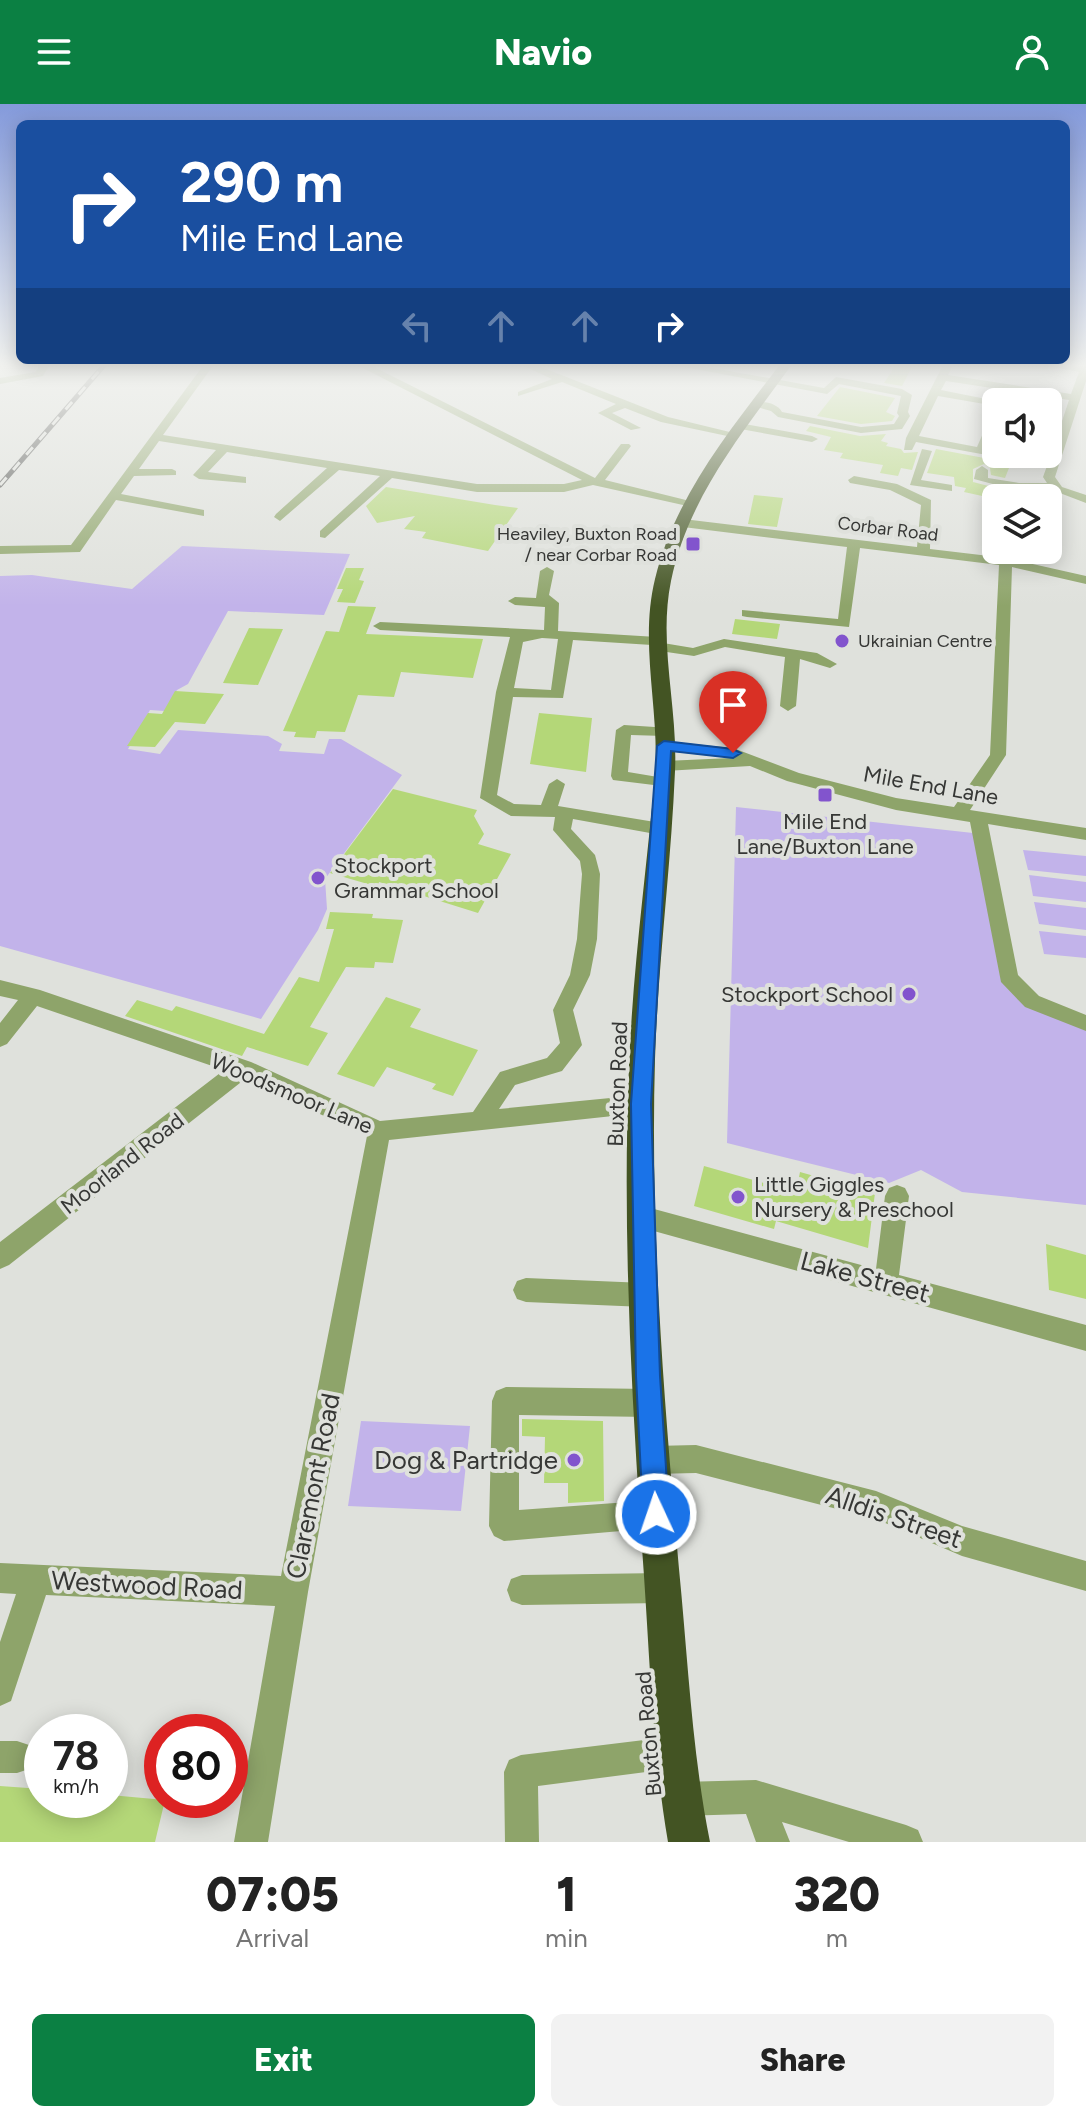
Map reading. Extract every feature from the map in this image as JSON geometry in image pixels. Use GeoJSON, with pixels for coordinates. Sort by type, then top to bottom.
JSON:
{"type":"FeatureCollection","features":[{"type":"Feature","properties":{"kind":"highway","name":"Buxton Road"},"geometry":{"type":"LineString","coordinates":[[689,1842],[681,1799],[656,1514],[645,1295],[641,1104],[661,829],[664,756],[658,644],[663,579],[688,513],[727,444]]}},
{"type":"Feature","properties":{"kind":"street"},"geometry":{"type":"LineString","coordinates":[[0,550],[75,549],[151,444]]}},
{"type":"Feature","properties":{"kind":"street"},"geometry":{"type":"LineString","coordinates":[[200,444],[477,488],[523,490],[564,488],[596,482],[625,446]]}},
{"type":"Feature","properties":{"kind":"street"},"geometry":{"type":"LineString","coordinates":[[520,444],[596,482]]}},
{"type":"Feature","properties":{"kind":"street"},"geometry":{"type":"LineString","coordinates":[[892,445],[900,444]]}},
{"type":"Feature","properties":{"kind":"street"},"geometry":{"type":"LineString","coordinates":[[912,444],[928,451],[914,482],[948,488]]}},
{"type":"Feature","properties":{"kind":"street"},"geometry":{"type":"LineString","coordinates":[[920,444],[981,451]]}},
{"type":"Feature","properties":{"kind":"street"},"geometry":{"type":"LineString","coordinates":[[224,448],[192,475],[242,480]]}},
{"type":"Feature","properties":{"kind":"street"},"geometry":{"type":"LineString","coordinates":[[280,517],[336,466]]}},
{"type":"Feature","properties":{"kind":"street"},"geometry":{"type":"LineString","coordinates":[[982,470],[980,479],[1002,484]]}},
{"type":"Feature","properties":{"kind":"street"},"geometry":{"type":"LineString","coordinates":[[131,472],[172,473]]}},
{"type":"Feature","properties":{"kind":"street"},"geometry":{"type":"LineString","coordinates":[[325,534],[389,474]]}},
{"type":"Feature","properties":{"kind":"street"},"geometry":{"type":"LineString","coordinates":[[854,480],[893,487],[927,503],[923,551]]}},
{"type":"Feature","properties":{"kind":"street","name":"Corbar Road"},"geometry":{"type":"LineString","coordinates":[[596,482],[688,513],[854,542],[982,559]]}},
{"type":"Feature","properties":{"kind":"street"},"geometry":{"type":"LineString","coordinates":[[1062,490],[1086,499]]}},
{"type":"Feature","properties":{"kind":"street"},"geometry":{"type":"LineString","coordinates":[[113,496],[200,513]]}},
{"type":"Feature","properties":{"kind":"street"},"geometry":{"type":"LineString","coordinates":[[747,613],[844,624],[854,542]]}},
{"type":"Feature","properties":{"kind":"street"},"geometry":{"type":"LineString","coordinates":[[1006,564],[998,755],[968,815],[1008,977],[1013,986],[1035,1005],[1086,1023]]}},
{"type":"Feature","properties":{"kind":"street","name":"Corbar Road"},"geometry":{"type":"LineString","coordinates":[[1015,564],[1086,580]]}},
{"type":"Feature","properties":{"kind":"street"},"geometry":{"type":"LineString","coordinates":[[504,692],[559,693],[559,635],[552,603],[542,597],[547,571]]}},
{"type":"Feature","properties":{"kind":"street"},"geometry":{"type":"LineString","coordinates":[[515,601],[552,603]]}},
{"type":"Feature","properties":{"kind":"street"},"geometry":{"type":"LineString","coordinates":[[380,626],[559,635],[658,644],[694,652],[724,643],[817,657],[830,664]]}},
{"type":"Feature","properties":{"kind":"street"},"geometry":{"type":"LineString","coordinates":[[527,634],[516,639],[512,648],[488,788],[489,798],[511,810],[556,812],[661,829]]}},
{"type":"Feature","properties":{"kind":"street"},"geometry":{"type":"LineString","coordinates":[[788,706],[793,654]]}},
{"type":"Feature","properties":{"kind":"street","name":"Mile End Lane"},"geometry":{"type":"LineString","coordinates":[[664,756],[771,768],[826,787],[896,804],[1086,834]]}},
{"type":"Feature","properties":{"kind":"street"},"geometry":{"type":"LineString","coordinates":[[479,1121],[508,1078],[554,1065],[571,1045],[563,1010],[580,975],[587,939],[591,874],[589,859],[562,830],[556,812],[557,784]]}},
{"type":"Feature","properties":{"kind":"street","name":"Woodsmoor Lane"},"geometry":{"type":"LineString","coordinates":[[0,988],[33,996],[243,1068],[379,1131],[641,1104]]}},
{"type":"Feature","properties":{"kind":"street"},"geometry":{"type":"LineString","coordinates":[[0,1038],[33,996]]}},
{"type":"Feature","properties":{"kind":"street","name":"Moorland Road"},"geometry":{"type":"LineString","coordinates":[[0,1257],[243,1068]]}},
{"type":"Feature","properties":{"kind":"street","name":"Claremont Road"},"geometry":{"type":"LineString","coordinates":[[251,1842],[293,1592],[379,1131]]}},
{"type":"Feature","properties":{"kind":"street"},"geometry":{"type":"LineString","coordinates":[[884,1281],[890,1266],[897,1196]]}},
{"type":"Feature","properties":{"kind":"street","name":"Lake Street"},"geometry":{"type":"LineString","coordinates":[[643,1217],[1086,1338]]}},
{"type":"Feature","properties":{"kind":"street"},"geometry":{"type":"LineString","coordinates":[[526,1290],[645,1295]]}},
{"type":"Feature","properties":{"kind":"street"},"geometry":{"type":"LineString","coordinates":[[649,1403],[506,1401],[504,1526],[656,1514]]}},
{"type":"Feature","properties":{"kind":"street","name":"Alldis Street"},"geometry":{"type":"LineString","coordinates":[[654,1460],[696,1459],[876,1505],[962,1541],[1086,1576]]}},
{"type":"Feature","properties":{"kind":"street","name":"Westwood Road"},"geometry":{"type":"LineString","coordinates":[[0,1578],[293,1592]]}},
{"type":"Feature","properties":{"kind":"street"},"geometry":{"type":"LineString","coordinates":[[0,1690],[36,1579]]}},
{"type":"Feature","properties":{"kind":"street"},"geometry":{"type":"LineString","coordinates":[[522,1590],[663,1588]]}},
{"type":"Feature","properties":{"kind":"street"},"geometry":{"type":"LineString","coordinates":[[522,1842],[521,1772],[677,1752]]}},
{"type":"Feature","properties":{"kind":"street"},"geometry":{"type":"LineString","coordinates":[[756,1797],[773,1842]]}},
{"type":"Feature","properties":{"kind":"street"},"geometry":{"type":"LineString","coordinates":[[681,1799],[756,1797],[906,1842]]}},
{"type":"Feature","properties":{"kind":"shaded area"},"geometry":{"type":"Polygon","coordinates":[[[182,546],[350,554],[324,615],[228,611],[188,684],[177,690],[165,711],[150,710],[128,749],[160,754],[178,730],[268,736],[282,744],[279,751],[324,754],[329,739],[341,739],[402,775],[325,879],[327,909],[318,930],[261,1019],[0,946],[0,576],[32,575],[132,589],[182,546]]]}},
{"type":"Feature","properties":{"kind":"shaded area","name":"Stockport School"},"geometry":{"type":"Polygon","coordinates":[[[736,807],[973,833],[1002,980],[1086,1029],[1086,1205],[962,1192],[921,1170],[889,1183],[727,1143],[736,807]]]}},
{"type":"Feature","properties":{"kind":"shaded area"},"geometry":{"type":"Polygon","coordinates":[[[1023,850],[1086,856],[1086,876],[1028,870],[1023,850]]]}},
{"type":"Feature","properties":{"kind":"shaded area"},"geometry":{"type":"Polygon","coordinates":[[[1029,875],[1086,882],[1086,902],[1033,896],[1029,875]]]}},
{"type":"Feature","properties":{"kind":"shaded area"},"geometry":{"type":"Polygon","coordinates":[[[1034,902],[1086,908],[1086,930],[1039,924],[1034,902]]]}},
{"type":"Feature","properties":{"kind":"shaded area"},"geometry":{"type":"Polygon","coordinates":[[[1039,931],[1086,936],[1086,958],[1044,954],[1039,931]]]}},
{"type":"Feature","properties":{"kind":"shaded area"},"geometry":{"type":"Polygon","coordinates":[[[361,1421],[470,1426],[461,1511],[348,1506],[361,1421]]]}},
{"type":"Feature","properties":{"kind":"building"},"geometry":{"type":"Polygon","coordinates":[[[827,444],[887,444],[904,453],[918,452],[912,470],[901,468],[898,476],[880,473],[883,465],[840,458],[843,453],[824,450],[827,444]]]}},
{"type":"Feature","properties":{"kind":"building"},"geometry":{"type":"Polygon","coordinates":[[[936,449],[982,458],[982,465],[973,469],[973,482],[982,484],[982,496],[964,492],[966,488],[955,486],[954,477],[927,473],[936,449]]]}},
{"type":"Feature","properties":{"kind":"building"},"geometry":{"type":"Polygon","coordinates":[[[990,468],[1009,468],[1005,478],[991,475],[990,468]]]}},
{"type":"Feature","properties":{"kind":"building"},"geometry":{"type":"Polygon","coordinates":[[[386,487],[518,508],[488,551],[422,538],[426,532],[404,529],[415,516],[377,523],[366,506],[386,487]]]}},
{"type":"Feature","properties":{"kind":"building"},"geometry":{"type":"Polygon","coordinates":[[[754,495],[783,498],[777,527],[748,524],[754,495]]]}},
{"type":"Feature","properties":{"kind":"building"},"geometry":{"type":"Polygon","coordinates":[[[346,568],[364,568],[359,580],[364,581],[355,603],[337,602],[343,589],[337,589],[346,568]]]}},
{"type":"Feature","properties":{"kind":"building"},"geometry":{"type":"Polygon","coordinates":[[[348,606],[376,607],[366,634],[483,639],[473,678],[401,672],[394,697],[358,695],[345,732],[317,731],[315,738],[294,737],[296,732],[283,731],[326,631],[339,632],[348,606]]]}},
{"type":"Feature","properties":{"kind":"building"},"geometry":{"type":"Polygon","coordinates":[[[735,619],[780,624],[777,639],[732,634],[735,619]]]}},
{"type":"Feature","properties":{"kind":"building"},"geometry":{"type":"Polygon","coordinates":[[[249,628],[283,629],[258,685],[223,683],[249,628]]]}},
{"type":"Feature","properties":{"kind":"building"},"geometry":{"type":"Polygon","coordinates":[[[175,691],[224,694],[205,724],[175,722],[155,747],[127,746],[148,713],[162,714],[175,691]]]}},
{"type":"Feature","properties":{"kind":"building"},"geometry":{"type":"Polygon","coordinates":[[[539,713],[592,718],[586,772],[530,764],[539,713]]]}},
{"type":"Feature","properties":{"kind":"building"},"geometry":{"type":"Polygon","coordinates":[[[393,789],[477,810],[474,816],[484,834],[478,844],[511,854],[478,913],[379,882],[378,887],[330,873],[393,789]]]}},
{"type":"Feature","properties":{"kind":"building"},"geometry":{"type":"Polygon","coordinates":[[[330,912],[373,914],[372,918],[403,920],[393,963],[375,962],[374,968],[346,967],[310,1027],[328,1033],[308,1066],[247,1047],[242,1056],[125,1016],[137,1000],[172,1011],[176,1006],[264,1034],[299,977],[319,982],[334,929],[326,929],[330,912]]]}},
{"type":"Feature","properties":{"kind":"building"},"geometry":{"type":"Polygon","coordinates":[[[386,997],[421,1009],[410,1027],[478,1050],[453,1096],[432,1089],[436,1084],[387,1067],[374,1087],[337,1074],[386,997]]]}},
{"type":"Feature","properties":{"kind":"building"},"geometry":{"type":"Polygon","coordinates":[[[704,1166],[796,1192],[800,1172],[875,1193],[868,1248],[776,1221],[774,1229],[694,1206],[704,1166]]]}},
{"type":"Feature","properties":{"kind":"building"},"geometry":{"type":"Polygon","coordinates":[[[1046,1244],[1086,1255],[1086,1299],[1049,1290],[1046,1244]]]}},
{"type":"Feature","properties":{"kind":"building","name":"Dog & Partridge"},"geometry":{"type":"Polygon","coordinates":[[[522,1419],[603,1421],[604,1501],[568,1503],[568,1483],[544,1483],[545,1437],[522,1436],[522,1419]]]}},
{"type":"Feature","properties":{"kind":"building"},"geometry":{"type":"Polygon","coordinates":[[[0,1786],[24,1788],[24,1818],[128,1818],[128,1797],[144,1798],[144,1818],[161,1818],[155,1842],[0,1842],[0,1786]]]}},
{"type":"Feature","properties":{"kind":"railway"},"geometry":{"type":"LineString","coordinates":[[0,485],[36,444]]}},
{"type":"Feature","properties":{"kind":"place","name":"Heaviley, Buxton Road / near Corbar Road"},"geometry":{"type":"Point","coordinates":[693,544]}},
{"type":"Feature","properties":{"kind":"place","name":"Ukrainian Centre"},"geometry":{"type":"Point","coordinates":[842,641]}},
{"type":"Feature","properties":{"kind":"place","name":"Mile End Lane/Buxton Lane"},"geometry":{"type":"Point","coordinates":[825,795]}},
{"type":"Feature","properties":{"kind":"place","name":"Stockport Grammar School"},"geometry":{"type":"Point","coordinates":[318,878]}},
{"type":"Feature","properties":{"kind":"place","name":"Stockport School"},"geometry":{"type":"Point","coordinates":[909,994]}},
{"type":"Feature","properties":{"kind":"place","name":"Little Giggles Nursery & Preschool"},"geometry":{"type":"Point","coordinates":[738,1197]}},
{"type":"Feature","properties":{"kind":"place","name":"Dog & Partridge"},"geometry":{"type":"Point","coordinates":[574,1460]}},
{"type":"Feature","properties":{"kind":"route"},"geometry":{"type":"LineString","coordinates":[[656,1514],[648,1376],[641,1104],[664,746],[733,753]]}}]}
